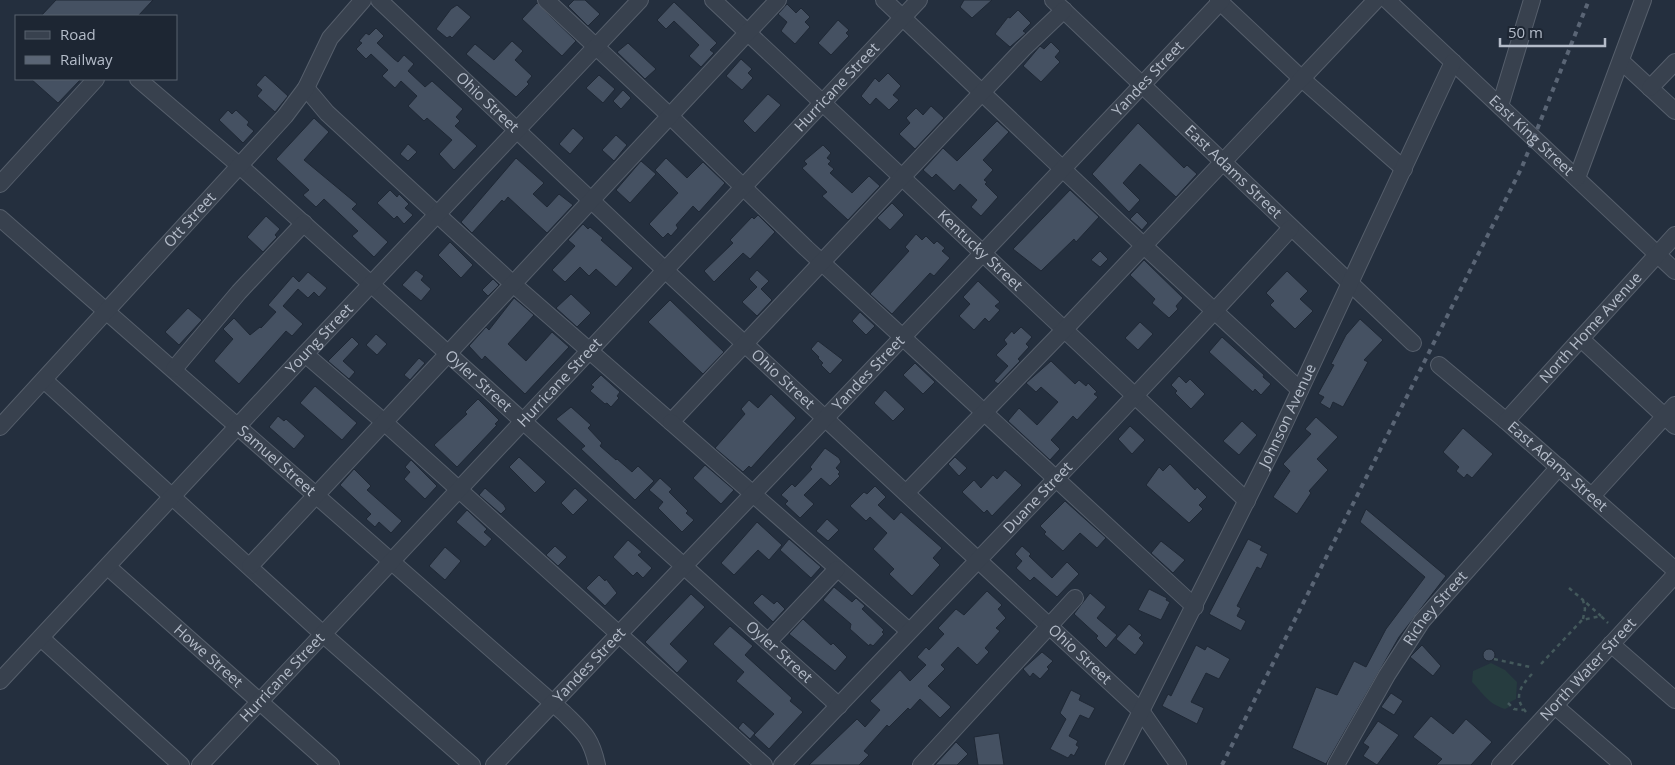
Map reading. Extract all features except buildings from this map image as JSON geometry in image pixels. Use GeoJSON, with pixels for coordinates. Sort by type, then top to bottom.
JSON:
{"type":"FeatureCollection","features":[{"type":"Feature","properties":{"kind":"street","name":"Ott Street"},"geometry":{"type":"LineString","coordinates":[[0,427],[285,116],[306,88],[330,38],[363,0]]}},
{"type":"Feature","properties":{"kind":"street","name":"Ohio Street"},"geometry":{"type":"LineString","coordinates":[[379,0],[518,129],[666,271],[1142,712],[1178,764]]}},
{"type":"Feature","properties":{"kind":"street"},"geometry":{"type":"LineString","coordinates":[[546,0],[823,263],[1195,607]]}},
{"type":"Feature","properties":{"kind":"street","name":"Young Street"},"geometry":{"type":"LineString","coordinates":[[0,681],[174,497],[304,354],[640,0]]}},
{"type":"Feature","properties":{"kind":"street","name":"Kentucky Street"},"geometry":{"type":"LineString","coordinates":[[713,0],[1247,501]]}},
{"type":"Feature","properties":{"kind":"street"},"geometry":{"type":"LineString","coordinates":[[250,566],[778,0]]}},
{"type":"Feature","properties":{"kind":"street"},"geometry":{"type":"LineString","coordinates":[[884,0],[984,92],[1143,245],[1300,390]]}},
{"type":"Feature","properties":{"kind":"street","name":"Hurricane Street"},"geometry":{"type":"LineString","coordinates":[[200,765],[920,0]]}},
{"type":"Feature","properties":{"kind":"street"},"geometry":{"type":"LineString","coordinates":[[906,493],[1064,330],[1376,0]]}},
{"type":"Feature","properties":{"kind":"street","name":"East King Street"},"geometry":{"type":"LineString","coordinates":[[1387,0],[1675,271]]}},
{"type":"Feature","properties":{"kind":"street"},"geometry":{"type":"LineString","coordinates":[[1500,106],[1532,0]]}},
{"type":"Feature","properties":{"kind":"street"},"geometry":{"type":"LineString","coordinates":[[1577,178],[1643,0]]}},
{"type":"Feature","properties":{"kind":"street"},"geometry":{"type":"LineString","coordinates":[[1220,1],[1302,79],[1404,169]]}},
{"type":"Feature","properties":{"kind":"street","name":"Yandes Street"},"geometry":{"type":"LineString","coordinates":[[494,765],[902,335],[983,254],[1220,1]]}},
{"type":"Feature","properties":{"kind":"street"},"geometry":{"type":"LineString","coordinates":[[671,422],[984,92],[1058,5]]}},
{"type":"Feature","properties":{"kind":"street","name":"East Adams Street"},"geometry":{"type":"LineString","coordinates":[[1058,5],[1413,343]]}},
{"type":"Feature","properties":{"kind":"street"},"geometry":{"type":"LineString","coordinates":[[1621,60],[1675,111]]}},
{"type":"Feature","properties":{"kind":"street","name":"Johnson Avenue"},"geometry":{"type":"LineString","coordinates":[[1114,765],[1247,501],[1453,62]]}},
{"type":"Feature","properties":{"kind":"street"},"geometry":{"type":"LineString","coordinates":[[1650,88],[1675,62]]}},
{"type":"Feature","properties":{"kind":"street"},"geometry":{"type":"LineString","coordinates":[[0,184],[95,80]]}},
{"type":"Feature","properties":{"kind":"street","name":"Oyler Street"},"geometry":{"type":"LineString","coordinates":[[139,80],[241,166],[839,706]]}},
{"type":"Feature","properties":{"kind":"street"},"geometry":{"type":"LineString","coordinates":[[306,88],[327,113],[513,284],[909,631]]}},
{"type":"Feature","properties":{"kind":"street","name":"Samuel Street"},"geometry":{"type":"LineString","coordinates":[[0,218],[239,426],[552,704],[589,738],[593,745],[597,765]]}},
{"type":"Feature","properties":{"kind":"street"},"geometry":{"type":"LineString","coordinates":[[174,369],[239,292],[304,223]]}},
{"type":"Feature","properties":{"kind":"street","name":"Duane Street"},"geometry":{"type":"LineString","coordinates":[[782,765],[1056,480],[1291,228]]}},
{"type":"Feature","properties":{"kind":"street","name":"North Home Avenue"},"geometry":{"type":"LineString","coordinates":[[1506,421],[1675,235]]}},
{"type":"Feature","properties":{"kind":"street"},"geometry":{"type":"LineString","coordinates":[[1581,339],[1671,416],[1592,496]]}},
{"type":"Feature","properties":{"kind":"street"},"geometry":{"type":"LineString","coordinates":[[304,354],[384,422],[457,490],[764,765]]}},
{"type":"Feature","properties":{"kind":"street","name":"East Adams Street"},"geometry":{"type":"LineString","coordinates":[[1439,365],[1559,467],[1675,570]]}},
{"type":"Feature","properties":{"kind":"street"},"geometry":{"type":"LineString","coordinates":[[44,380],[324,634],[472,765]]}},
{"type":"Feature","properties":{"kind":"street","name":"Richey Street"},"geometry":{"type":"LineString","coordinates":[[1336,765],[1387,675],[1422,620],[1559,467]]}},
{"type":"Feature","properties":{"kind":"street","name":"Howe Street"},"geometry":{"type":"LineString","coordinates":[[108,567],[331,765]]}},
{"type":"Feature","properties":{"kind":"street"},"geometry":{"type":"LineString","coordinates":[[768,642],[837,569]]}},
{"type":"Feature","properties":{"kind":"street","name":"North Water Street"},"geometry":{"type":"LineString","coordinates":[[1500,765],[1675,575]]}},
{"type":"Feature","properties":{"kind":"street"},"geometry":{"type":"LineString","coordinates":[[921,765],[1075,598]]}},
{"type":"Feature","properties":{"kind":"street"},"geometry":{"type":"LineString","coordinates":[[41,638],[181,765]]}},
{"type":"Feature","properties":{"kind":"street"},"geometry":{"type":"LineString","coordinates":[[1612,644],[1675,700]]}},
{"type":"Feature","properties":{"kind":"street"},"geometry":{"type":"LineString","coordinates":[[1555,706],[1623,765]]}},
{"type":"Feature","properties":{"kind":"street"},"geometry":{"type":"LineString","coordinates":[[1174,765],[1182,765]]}},
{"type":"Feature","properties":{"kind":"path"},"geometry":{"type":"LineString","coordinates":[[1569,588],[1608,623]]}},
{"type":"Feature","properties":{"kind":"path"},"geometry":{"type":"LineString","coordinates":[[1542,664],[1582,620],[1585,609],[1583,600]]}},
{"type":"Feature","properties":{"kind":"path"},"geometry":{"type":"LineString","coordinates":[[1582,620],[1601,616]]}},
{"type":"Feature","properties":{"kind":"path"},"geometry":{"type":"LineString","coordinates":[[1494,659],[1530,667]]}},
{"type":"Feature","properties":{"kind":"path"},"geometry":{"type":"LineString","coordinates":[[1508,703],[1514,709],[1525,712],[1518,700],[1518,693],[1520,686],[1532,674]]}},
{"type":"Feature","properties":{"kind":"green space"},"geometry":{"type":"Polygon","coordinates":[[[1491,663],[1505,670],[1517,682],[1516,699],[1508,703],[1509,707],[1505,709],[1486,698],[1472,682],[1473,671],[1491,663]]]}},
{"type":"Feature","properties":{"kind":"railway"},"geometry":{"type":"LineString","coordinates":[[1222,765],[1522,167],[1589,0]]}}]}
